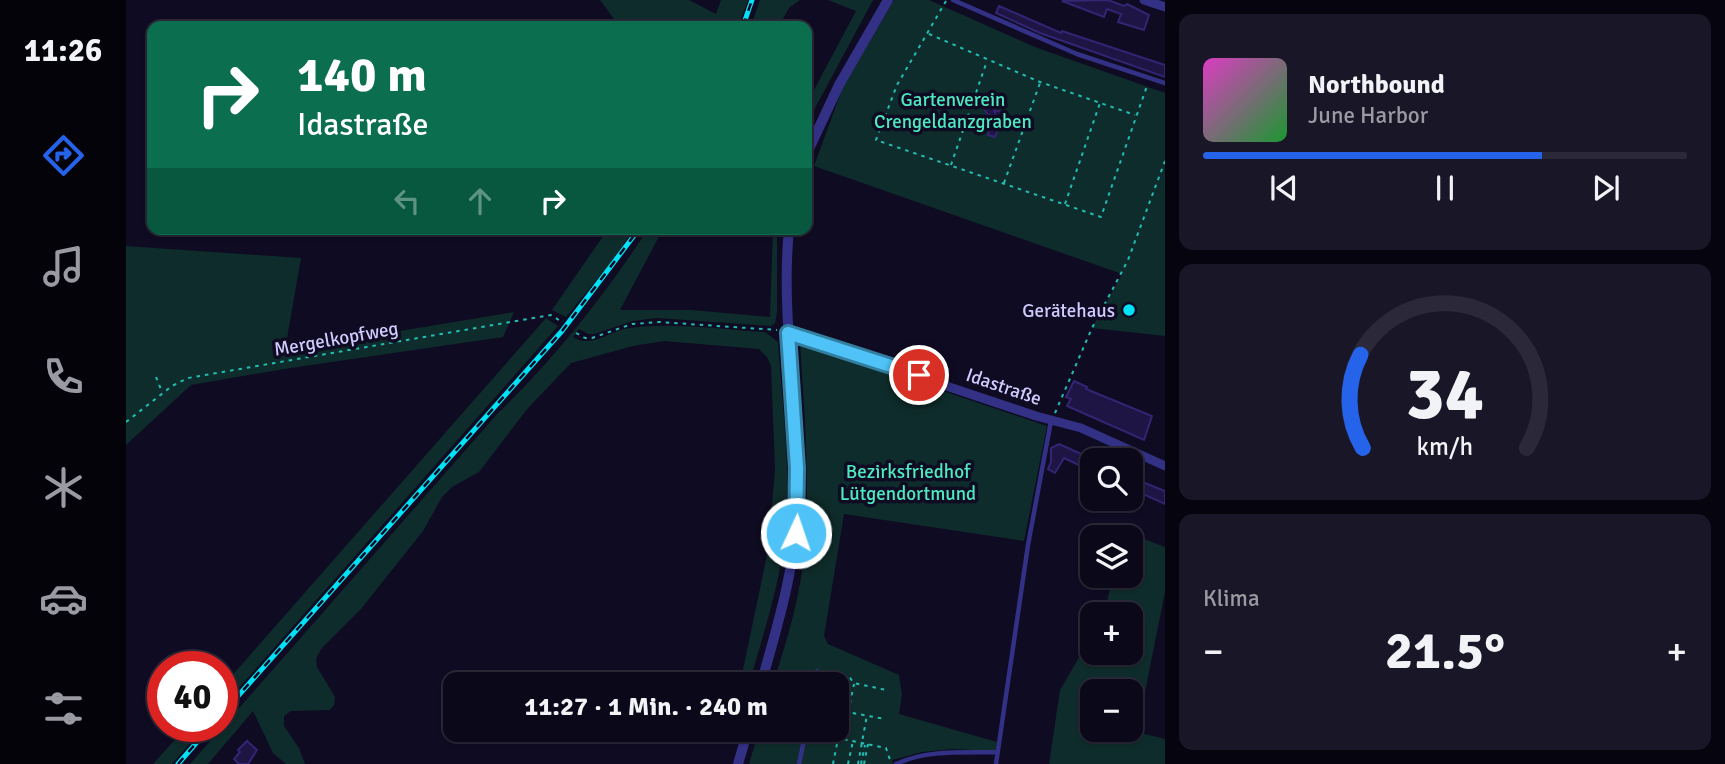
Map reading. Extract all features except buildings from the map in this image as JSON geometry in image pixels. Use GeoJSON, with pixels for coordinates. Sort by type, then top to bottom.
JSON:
{"type":"FeatureCollection","features":[{"type":"Feature","properties":{"kind":"street"},"geometry":{"type":"LineString","coordinates":[[812,142],[839,85],[888,0]]}},
{"type":"Feature","properties":{"kind":"street"},"geometry":{"type":"LineString","coordinates":[[1144,0],[1165,7]]}},
{"type":"Feature","properties":{"kind":"street"},"geometry":{"type":"LineString","coordinates":[[764,672],[786,596],[796,533],[797,468],[786,279],[789,235]]}},
{"type":"Feature","properties":{"kind":"street","name":"Idastraße"},"geometry":{"type":"LineString","coordinates":[[788,333],[1081,428],[1165,466]]}},
{"type":"Feature","properties":{"kind":"street"},"geometry":{"type":"LineString","coordinates":[[738,764],[744,742]]}},
{"type":"Feature","properties":{"kind":"lane"},"geometry":{"type":"LineString","coordinates":[[953,0],[1077,54],[1165,83]]}},
{"type":"Feature","properties":{"kind":"lane"},"geometry":{"type":"LineString","coordinates":[[996,764],[1028,545],[1051,420]]}},
{"type":"Feature","properties":{"kind":"lane"},"geometry":{"type":"LineString","coordinates":[[799,764],[803,742]]}},
{"type":"Feature","properties":{"kind":"lane"},"geometry":{"type":"LineString","coordinates":[[894,764],[932,754],[998,752]]}},
{"type":"Feature","properties":{"kind":"path"},"geometry":{"type":"LineString","coordinates":[[947,0],[897,85],[876,141],[1101,217],[1150,78]]}},
{"type":"Feature","properties":{"kind":"path"},"geometry":{"type":"LineString","coordinates":[[928,33],[987,61],[1137,116]]}},
{"type":"Feature","properties":{"kind":"path"},"geometry":{"type":"LineString","coordinates":[[951,166],[987,61]]}},
{"type":"Feature","properties":{"kind":"path"},"geometry":{"type":"LineString","coordinates":[[1003,184],[1040,82]]}},
{"type":"Feature","properties":{"kind":"path"},"geometry":{"type":"LineString","coordinates":[[1064,205],[1100,103]]}},
{"type":"Feature","properties":{"kind":"path"},"geometry":{"type":"LineString","coordinates":[[1051,420],[1092,328],[1128,260],[1165,161]]}},
{"type":"Feature","properties":{"kind":"path","name":"Mergelkopfweg"},"geometry":{"type":"LineString","coordinates":[[126,422],[180,381],[198,376],[551,315],[562,322]]}},
{"type":"Feature","properties":{"kind":"path"},"geometry":{"type":"LineString","coordinates":[[576,333],[592,338],[632,324],[659,322],[774,329],[788,333]]}},
{"type":"Feature","properties":{"kind":"path"},"geometry":{"type":"LineString","coordinates":[[156,377],[163,393]]}},
{"type":"Feature","properties":{"kind":"path"},"geometry":{"type":"LineString","coordinates":[[817,671],[822,672]]}},
{"type":"Feature","properties":{"kind":"path"},"geometry":{"type":"LineString","coordinates":[[849,678],[854,683],[886,691]]}},
{"type":"Feature","properties":{"kind":"path"},"geometry":{"type":"LineString","coordinates":[[849,707],[854,683]]}},
{"type":"Feature","properties":{"kind":"path"},"geometry":{"type":"LineString","coordinates":[[849,712],[885,719]]}},
{"type":"Feature","properties":{"kind":"path"},"geometry":{"type":"LineString","coordinates":[[861,764],[867,715]]}},
{"type":"Feature","properties":{"kind":"path"},"geometry":{"type":"LineString","coordinates":[[849,740],[886,748],[894,764]]}},
{"type":"Feature","properties":{"kind":"path"},"geometry":{"type":"LineString","coordinates":[[848,764],[853,741]]}},
{"type":"Feature","properties":{"kind":"path"},"geometry":{"type":"LineString","coordinates":[[833,764],[837,743],[834,742]]}},
{"type":"Feature","properties":{"kind":"path"},"geometry":{"type":"LineString","coordinates":[[861,764],[865,744]]}},
{"type":"Feature","properties":{"kind":"green space"},"geometry":{"type":"Polygon","coordinates":[[[600,0],[689,0],[716,14],[721,0],[748,0],[740,21],[615,21],[600,0]]]}},
{"type":"Feature","properties":{"kind":"green space"},"geometry":{"type":"Polygon","coordinates":[[[760,0],[800,0],[789,8],[782,21],[753,21],[760,0]]]}},
{"type":"Feature","properties":{"kind":"green space"},"geometry":{"type":"Polygon","coordinates":[[[828,0],[873,0],[812,114],[812,94],[856,11],[828,0]]]}},
{"type":"Feature","properties":{"kind":"green space","name":"Gartenverein Crengeldanzgraben"},"geometry":{"type":"Polygon","coordinates":[[[894,0],[929,0],[1035,47],[1165,93],[1165,336],[1092,328],[1122,274],[814,166],[843,87],[894,0]]]}},
{"type":"Feature","properties":{"kind":"green space"},"geometry":{"type":"Polygon","coordinates":[[[604,235],[630,235],[566,317],[552,310],[604,235]]]}},
{"type":"Feature","properties":{"kind":"green space"},"geometry":{"type":"Polygon","coordinates":[[[644,235],[660,235],[620,310],[691,310],[770,317],[773,235],[777,235],[777,312],[775,323],[771,326],[657,318],[633,321],[594,334],[579,329],[573,337],[587,341],[629,328],[680,326],[765,332],[778,342],[787,462],[787,510],[783,553],[775,591],[752,672],[743,672],[768,550],[775,469],[771,366],[759,349],[664,341],[633,346],[571,363],[528,408],[479,472],[452,487],[442,497],[423,531],[361,609],[321,649],[316,659],[317,667],[335,697],[334,705],[330,710],[291,711],[284,716],[284,726],[299,748],[305,764],[286,764],[273,753],[253,711],[238,729],[238,709],[597,302],[644,235]]]}},
{"type":"Feature","properties":{"kind":"green space"},"geometry":{"type":"Polygon","coordinates":[[[126,246],[301,258],[285,350],[514,312],[503,337],[191,385],[126,445],[126,246]]]}},
{"type":"Feature","properties":{"kind":"green space"},"geometry":{"type":"Polygon","coordinates":[[[546,318],[558,326],[238,689],[238,669],[546,318]]]}},
{"type":"Feature","properties":{"kind":"green space","name":"Bezirksfriedhof Lütgendortmund"},"geometry":{"type":"Polygon","coordinates":[[[800,343],[1047,426],[1024,541],[844,514],[824,636],[828,644],[899,675],[902,695],[899,714],[997,742],[996,751],[952,749],[922,752],[892,760],[893,764],[749,764],[755,742],[849,742],[849,672],[777,672],[795,609],[805,551],[807,508],[800,343]]]}},
{"type":"Feature","properties":{"kind":"green space"},"geometry":{"type":"Polygon","coordinates":[[[1143,539],[1165,547],[1165,592],[1143,702],[1143,679],[1080,679],[1080,742],[1143,742],[1143,734],[1165,739],[1165,764],[1049,764],[1060,690],[1080,656],[1080,665],[1143,665],[1143,602],[1107,602],[1110,588],[1143,588],[1143,539]]]}},
{"type":"Feature","properties":{"kind":"green space"},"geometry":{"type":"Polygon","coordinates":[[[173,742],[191,742],[172,764],[153,764],[173,742]]]}},
{"type":"Feature","properties":{"kind":"green space"},"geometry":{"type":"Polygon","coordinates":[[[209,742],[227,742],[208,764],[190,764],[209,742]]]}},
{"type":"Feature","properties":{"kind":"railway"},"geometry":{"type":"LineString","coordinates":[[745,21],[752,0]]}},
{"type":"Feature","properties":{"kind":"railway"},"geometry":{"type":"LineString","coordinates":[[238,696],[562,331],[634,235]]}},
{"type":"Feature","properties":{"kind":"railway"},"geometry":{"type":"LineString","coordinates":[[178,764],[197,742]]}},
{"type":"Feature","properties":{"kind":"place","name":"Gerätehaus"},"geometry":{"type":"Point","coordinates":[1129,310]}},
{"type":"Feature","properties":{"kind":"route"},"geometry":{"type":"LineString","coordinates":[[796,533],[797,468],[788,333],[919,375]]}}]}
